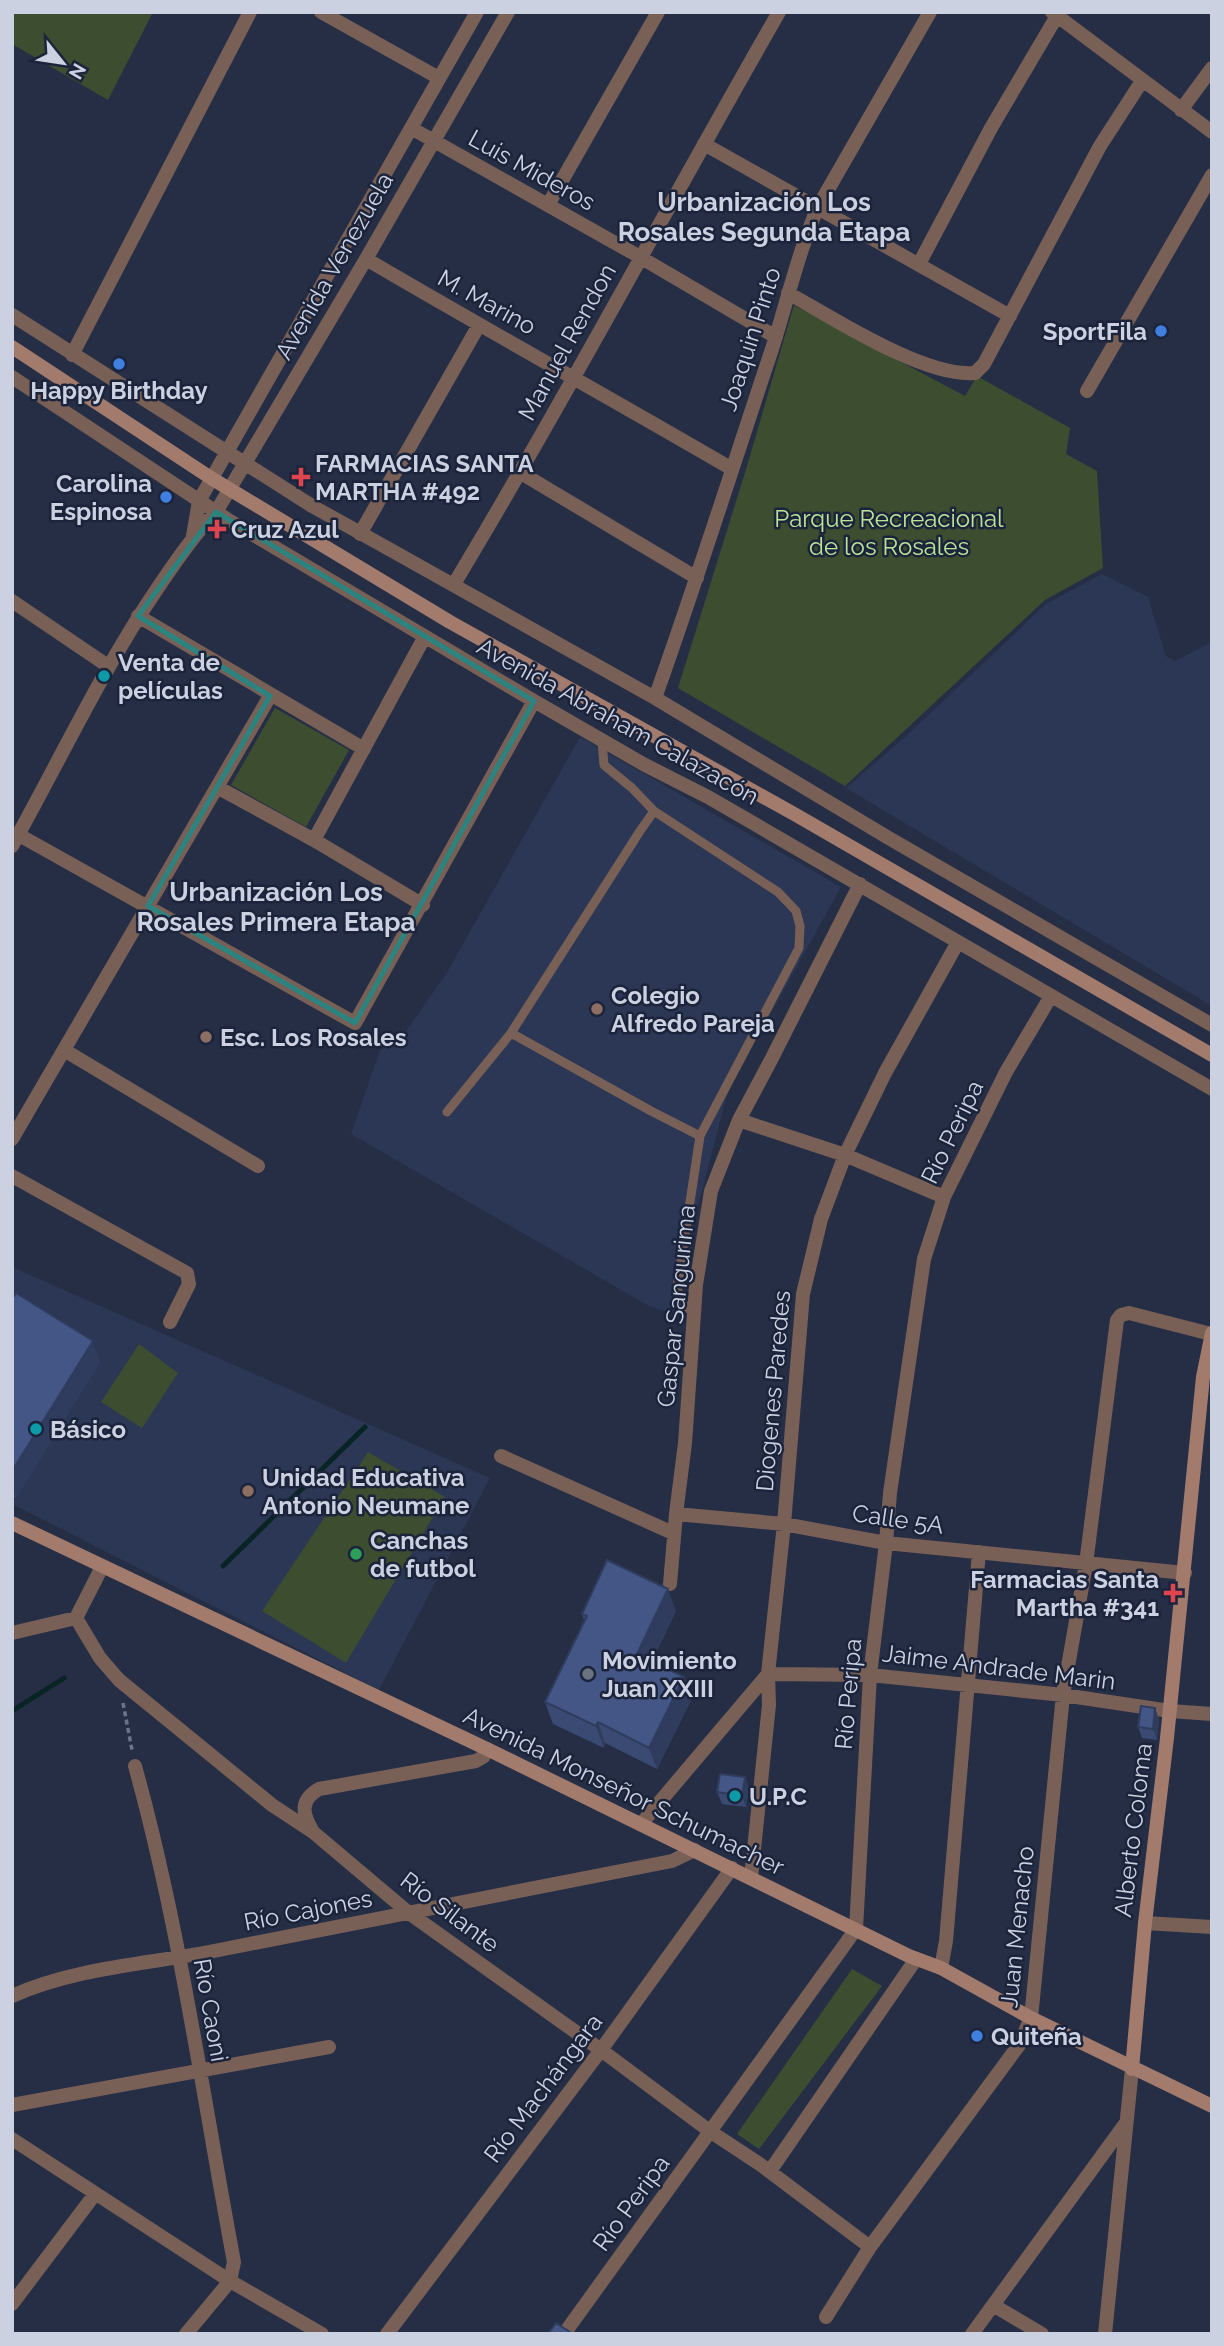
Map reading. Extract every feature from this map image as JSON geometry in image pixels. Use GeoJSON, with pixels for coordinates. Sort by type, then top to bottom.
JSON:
{"type":"FeatureCollection","features":[{"type":"Feature","properties":{"kind":"street"},"geometry":{"type":"LineString","coordinates":[[72,355],[250,12]]}},
{"type":"Feature","properties":{"kind":"street"},"geometry":{"type":"LineString","coordinates":[[321,12],[439,78]]}},
{"type":"Feature","properties":{"kind":"street","name":"Avenida Venezuela"},"geometry":{"type":"LineString","coordinates":[[193,536],[199,501],[211,478],[477,12]]}},
{"type":"Feature","properties":{"kind":"street","name":"Avenida Venezuela"},"geometry":{"type":"LineString","coordinates":[[16,840],[108,666],[138,616],[193,536],[216,512],[508,12]]}},
{"type":"Feature","properties":{"kind":"street"},"geometry":{"type":"LineString","coordinates":[[548,205],[658,12]]}},
{"type":"Feature","properties":{"kind":"street","name":"Manuel Rendon"},"geometry":{"type":"LineString","coordinates":[[454,584],[521,473],[779,12]]}},
{"type":"Feature","properties":{"kind":"street","name":"Joaquin Pinto"},"geometry":{"type":"LineString","coordinates":[[654,698],[697,578],[807,234],[818,207],[930,12]]}},
{"type":"Feature","properties":{"kind":"street"},"geometry":{"type":"LineString","coordinates":[[919,264],[1054,14],[1212,132]]}},
{"type":"Feature","properties":{"kind":"street"},"geometry":{"type":"LineString","coordinates":[[1181,110],[1212,68]]}},
{"type":"Feature","properties":{"kind":"street"},"geometry":{"type":"LineString","coordinates":[[788,293],[899,354],[965,374],[975,373],[984,364],[1100,146],[1142,81]]}},
{"type":"Feature","properties":{"kind":"street","name":"Luis Mideros"},"geometry":{"type":"LineString","coordinates":[[411,128],[776,337]]}},
{"type":"Feature","properties":{"kind":"street"},"geometry":{"type":"LineString","coordinates":[[704,144],[1010,316]]}},
{"type":"Feature","properties":{"kind":"street"},"geometry":{"type":"LineString","coordinates":[[1087,391],[1212,175]]}},
{"type":"Feature","properties":{"kind":"street","name":"M. Marino"},"geometry":{"type":"LineString","coordinates":[[366,259],[732,469]]}},
{"type":"Feature","properties":{"kind":"street","name":"Avenida Abraham Calazacón"},"geometry":{"type":"LineString","coordinates":[[12,315],[226,453],[360,534],[454,584],[654,698],[887,837],[1212,1025]]}},
{"type":"Feature","properties":{"kind":"street"},"geometry":{"type":"LineString","coordinates":[[360,534],[479,325]]}},
{"type":"Feature","properties":{"kind":"street","name":"Avenida Abraham Calazacón"},"geometry":{"type":"LineString","coordinates":[[12,347],[211,478],[450,622],[796,815],[1212,1055]]}},
{"type":"Feature","properties":{"kind":"street","name":"Avenida Abraham Calazacón"},"geometry":{"type":"LineString","coordinates":[[12,377],[216,512],[425,638],[602,741],[708,797],[860,884],[1212,1089]]}},
{"type":"Feature","properties":{"kind":"street"},"geometry":{"type":"LineString","coordinates":[[521,473],[697,578]]}},
{"type":"Feature","properties":{"kind":"street"},"geometry":{"type":"LineString","coordinates":[[12,601],[108,666]]}},
{"type":"Feature","properties":{"kind":"street"},"geometry":{"type":"LineString","coordinates":[[138,616],[364,749]]}},
{"type":"Feature","properties":{"kind":"street"},"geometry":{"type":"LineString","coordinates":[[314,840],[425,638]]}},
{"type":"Feature","properties":{"kind":"street"},"geometry":{"type":"LineString","coordinates":[[12,1139],[270,696]]}},
{"type":"Feature","properties":{"kind":"street"},"geometry":{"type":"LineString","coordinates":[[16,840],[148,906],[355,1023],[534,702]]}},
{"type":"Feature","properties":{"kind":"street"},"geometry":{"type":"LineString","coordinates":[[217,787],[314,840],[423,905]]}},
{"type":"Feature","properties":{"kind":"street","name":"Gaspar Sangurima"},"geometry":{"type":"LineString","coordinates":[[676,1514],[685,1443],[696,1285],[711,1191],[738,1120],[860,884]]}},
{"type":"Feature","properties":{"kind":"street","name":"Diogenes Paredes"},"geometry":{"type":"LineString","coordinates":[[751,1878],[769,1705],[768,1674],[784,1524],[803,1294],[821,1219],[845,1155],[885,1073],[958,942]]}},
{"type":"Feature","properties":{"kind":"street","name":"Río Peripa"},"geometry":{"type":"LineString","coordinates":[[564,2334],[856,1929],[870,1675],[890,1493],[924,1259],[944,1197],[1006,1072],[1051,996]]}},
{"type":"Feature","properties":{"kind":"street"},"geometry":{"type":"LineString","coordinates":[[64,1050],[258,1166]]}},
{"type":"Feature","properties":{"kind":"street"},"geometry":{"type":"LineString","coordinates":[[738,1120],[845,1155],[944,1197]]}},
{"type":"Feature","properties":{"kind":"street"},"geometry":{"type":"LineString","coordinates":[[12,1176],[187,1273],[189,1284],[170,1322]]}},
{"type":"Feature","properties":{"kind":"street","name":"Juan Menacho"},"geometry":{"type":"LineString","coordinates":[[826,2316],[870,2247],[1019,2045],[1031,2018],[1063,1695],[1086,1564],[1117,1320],[1121,1315],[1129,1314],[1211,1333]]}},
{"type":"Feature","properties":{"kind":"street","name":"Alberto Coloma"},"geometry":{"type":"LineString","coordinates":[[1105,2334],[1144,1923],[1211,1333]]}},
{"type":"Feature","properties":{"kind":"street"},"geometry":{"type":"LineString","coordinates":[[501,1455],[674,1533]]}},
{"type":"Feature","properties":{"kind":"street"},"geometry":{"type":"LineString","coordinates":[[670,1584],[676,1514]]}},
{"type":"Feature","properties":{"kind":"street","name":"Calle 5A"},"geometry":{"type":"LineString","coordinates":[[676,1514],[784,1524],[886,1543],[1185,1573]]}},
{"type":"Feature","properties":{"kind":"street","name":"Avenida Monseñor Schumacher"},"geometry":{"type":"LineString","coordinates":[[12,1522],[487,1749],[916,1959],[941,1968],[1031,2018],[1212,2106]]}},
{"type":"Feature","properties":{"kind":"street"},"geometry":{"type":"LineString","coordinates":[[941,1968],[946,1941],[979,1552]]}},
{"type":"Feature","properties":{"kind":"street"},"geometry":{"type":"LineString","coordinates":[[12,1633],[76,1619],[102,1567]]}},
{"type":"Feature","properties":{"kind":"street","name":"Río Silante"},"geometry":{"type":"LineString","coordinates":[[76,1619],[100,1658],[119,1680],[272,1805],[313,1832],[410,1913],[711,2132],[770,2171],[870,2247]]}},
{"type":"Feature","properties":{"kind":"street"},"geometry":{"type":"LineString","coordinates":[[641,1824],[768,1674]]}},
{"type":"Feature","properties":{"kind":"street","name":"Jaime Andrade Marin"},"geometry":{"type":"LineString","coordinates":[[768,1674],[870,1675],[1063,1695],[1170,1711],[1212,1713]]}},
{"type":"Feature","properties":{"kind":"street"},"geometry":{"type":"LineString","coordinates":[[313,1832],[306,1819],[305,1805],[309,1795],[319,1789],[476,1762],[483,1757],[487,1749]]}},
{"type":"Feature","properties":{"kind":"street","name":"Río Caoni"},"geometry":{"type":"LineString","coordinates":[[135,1766],[151,1823],[179,1958],[234,2262],[230,2281]]}},
{"type":"Feature","properties":{"kind":"street","name":"Río Cajones"},"geometry":{"type":"LineString","coordinates":[[12,1996],[31,1987],[88,1973],[179,1958],[672,1861],[695,1850]]}},
{"type":"Feature","properties":{"kind":"street","name":"Río Machángara"},"geometry":{"type":"LineString","coordinates":[[387,2334],[601,2050],[732,1868]]}},
{"type":"Feature","properties":{"kind":"street"},"geometry":{"type":"LineString","coordinates":[[1144,1923],[1212,1927]]}},
{"type":"Feature","properties":{"kind":"street"},"geometry":{"type":"LineString","coordinates":[[770,2171],[916,1959]]}},
{"type":"Feature","properties":{"kind":"street"},"geometry":{"type":"LineString","coordinates":[[12,2105],[329,2047]]}},
{"type":"Feature","properties":{"kind":"street"},"geometry":{"type":"LineString","coordinates":[[972,2334],[1126,2123]]}},
{"type":"Feature","properties":{"kind":"street"},"geometry":{"type":"LineString","coordinates":[[12,2139],[230,2281],[322,2334]]}},
{"type":"Feature","properties":{"kind":"street"},"geometry":{"type":"LineString","coordinates":[[12,2304],[95,2194]]}},
{"type":"Feature","properties":{"kind":"street"},"geometry":{"type":"LineString","coordinates":[[186,2334],[230,2281]]}},
{"type":"Feature","properties":{"kind":"street"},"geometry":{"type":"LineString","coordinates":[[993,2305],[1042,2334]]}},
{"type":"Feature","properties":{"kind":"lane"},"geometry":{"type":"LineString","coordinates":[[602,741],[604,765],[654,811],[778,892],[796,911],[800,926],[799,948],[700,1136],[677,1288],[682,1303],[694,1313]]}},
{"type":"Feature","properties":{"kind":"lane"},"geometry":{"type":"LineString","coordinates":[[447,1112],[511,1032],[654,811]]}},
{"type":"Feature","properties":{"kind":"lane"},"geometry":{"type":"LineString","coordinates":[[511,1032],[700,1136]]}},
{"type":"Feature","properties":{"kind":"path"},"geometry":{"type":"LineString","coordinates":[[119,1680],[135,1766]]}},
{"type":"Feature","properties":{"kind":"highlighted area"},"geometry":{"type":"Polygon","coordinates":[[[216,512],[534,701],[355,1023],[148,906],[270,696],[138,616],[216,512]]]}},
{"type":"Feature","properties":{"kind":"shaded area"},"geometry":{"type":"Polygon","coordinates":[[[1102,574],[1148,597],[1166,656],[1175,661],[1212,642],[1212,1006],[846,788],[904,738],[1046,604],[1102,574]]]}},
{"type":"Feature","properties":{"kind":"shaded area","name":"Colegio Alfredo Pareja"},"geometry":{"type":"Polygon","coordinates":[[[580,737],[841,887],[728,1091],[690,1237],[679,1316],[649,1306],[351,1134],[380,1050],[397,1044],[446,974],[580,737]]]}},
{"type":"Feature","properties":{"kind":"shaded area","name":"Unidad Educativa Antonio Neumane"},"geometry":{"type":"Polygon","coordinates":[[[12,1267],[490,1478],[379,1690],[12,1504],[12,1267]]]}},
{"type":"Feature","properties":{"kind":"green space"},"geometry":{"type":"Polygon","coordinates":[[[12,12],[153,12],[108,100],[12,44],[12,12]]]}},
{"type":"Feature","properties":{"kind":"green space","name":"Parque Recreacional de los Rosales"},"geometry":{"type":"Polygon","coordinates":[[[794,305],[965,396],[977,376],[1070,428],[1066,454],[1097,471],[1103,568],[1045,600],[845,786],[678,688],[794,305]]]}},
{"type":"Feature","properties":{"kind":"green space"},"geometry":{"type":"Polygon","coordinates":[[[275,708],[349,750],[306,827],[231,785],[275,708]]]}},
{"type":"Feature","properties":{"kind":"green space"},"geometry":{"type":"Polygon","coordinates":[[[139,1344],[178,1373],[142,1428],[101,1402],[139,1344]]]}},
{"type":"Feature","properties":{"kind":"green space","name":"Canchas de futbol"},"geometry":{"type":"Polygon","coordinates":[[[368,1452],[445,1497],[346,1663],[262,1611],[368,1452]]]}},
{"type":"Feature","properties":{"kind":"green space"},"geometry":{"type":"Polygon","coordinates":[[[852,1969],[882,1986],[759,2149],[737,2134],[852,1969]]]}},
{"type":"Feature","properties":{"kind":"building","name":"Básico"},"geometry":{"type":"Polygon","coordinates":[[[16,1293],[93,1341],[12,1471],[12,1299],[16,1293]]]}},
{"type":"Feature","properties":{"kind":"building"},"geometry":{"type":"Polygon","coordinates":[[[607,1560],[668,1589],[637,1654],[684,1677],[649,1748],[598,1722],[596,1726],[545,1702],[587,1616],[582,1614],[607,1560]]]}},
{"type":"Feature","properties":{"kind":"building"},"geometry":{"type":"Polygon","coordinates":[[[1141,1706],[1155,1708],[1153,1729],[1138,1727],[1141,1706]]]}},
{"type":"Feature","properties":{"kind":"building"},"geometry":{"type":"Polygon","coordinates":[[[720,1774],[745,1777],[742,1796],[717,1792],[720,1774]]]}},
{"type":"Feature","properties":{"kind":"building"},"geometry":{"type":"Polygon","coordinates":[[[556,2323],[573,2334],[548,2334],[556,2323]]]}},
{"type":"Feature","properties":{"kind":"waterway"},"geometry":{"type":"LineString","coordinates":[[223,1566],[365,1427]]}},
{"type":"Feature","properties":{"kind":"waterway"},"geometry":{"type":"LineString","coordinates":[[12,1711],[64,1678]]}},
{"type":"Feature","properties":{"kind":"place","name":"SportFila"},"geometry":{"type":"Point","coordinates":[1161,331]}},
{"type":"Feature","properties":{"kind":"place","name":"Happy Birthday"},"geometry":{"type":"Point","coordinates":[119,364]}},
{"type":"Feature","properties":{"kind":"place","name":"FARMACIAS SANTA MARTHA #492"},"geometry":{"type":"Point","coordinates":[301,477]}},
{"type":"Feature","properties":{"kind":"place","name":"Carolina Espinosa"},"geometry":{"type":"Point","coordinates":[166,497]}},
{"type":"Feature","properties":{"kind":"place","name":"Cruz Azul"},"geometry":{"type":"Point","coordinates":[217,529]}},
{"type":"Feature","properties":{"kind":"place","name":"Venta de películas"},"geometry":{"type":"Point","coordinates":[104,676]}},
{"type":"Feature","properties":{"kind":"place","name":"Colegio Alfredo Pareja"},"geometry":{"type":"Point","coordinates":[597,1009]}},
{"type":"Feature","properties":{"kind":"place","name":"Esc. Los Rosales"},"geometry":{"type":"Point","coordinates":[206,1037]}},
{"type":"Feature","properties":{"kind":"place","name":"Básico"},"geometry":{"type":"Point","coordinates":[36,1429]}},
{"type":"Feature","properties":{"kind":"place","name":"Unidad Educativa Antonio Neumane"},"geometry":{"type":"Point","coordinates":[248,1491]}},
{"type":"Feature","properties":{"kind":"place","name":"Canchas de futbol"},"geometry":{"type":"Point","coordinates":[356,1554]}},
{"type":"Feature","properties":{"kind":"place","name":"Farmacias Santa Martha #341"},"geometry":{"type":"Point","coordinates":[1173,1593]}},
{"type":"Feature","properties":{"kind":"place","name":"Movimiento Juan XXIII"},"geometry":{"type":"Point","coordinates":[588,1674]}},
{"type":"Feature","properties":{"kind":"place","name":"U.P.C"},"geometry":{"type":"Point","coordinates":[735,1796]}},
{"type":"Feature","properties":{"kind":"place","name":"Quiteña"},"geometry":{"type":"Point","coordinates":[977,2036]}},
{"type":"Feature","properties":{"kind":"district","name":"Urbanización Los Rosales Segunda Etapa"},"geometry":{"type":"Point","coordinates":[764,217]}},
{"type":"Feature","properties":{"kind":"district","name":"Urbanización Los Rosales Primera Etapa"},"geometry":{"type":"Point","coordinates":[276,907]}}]}
